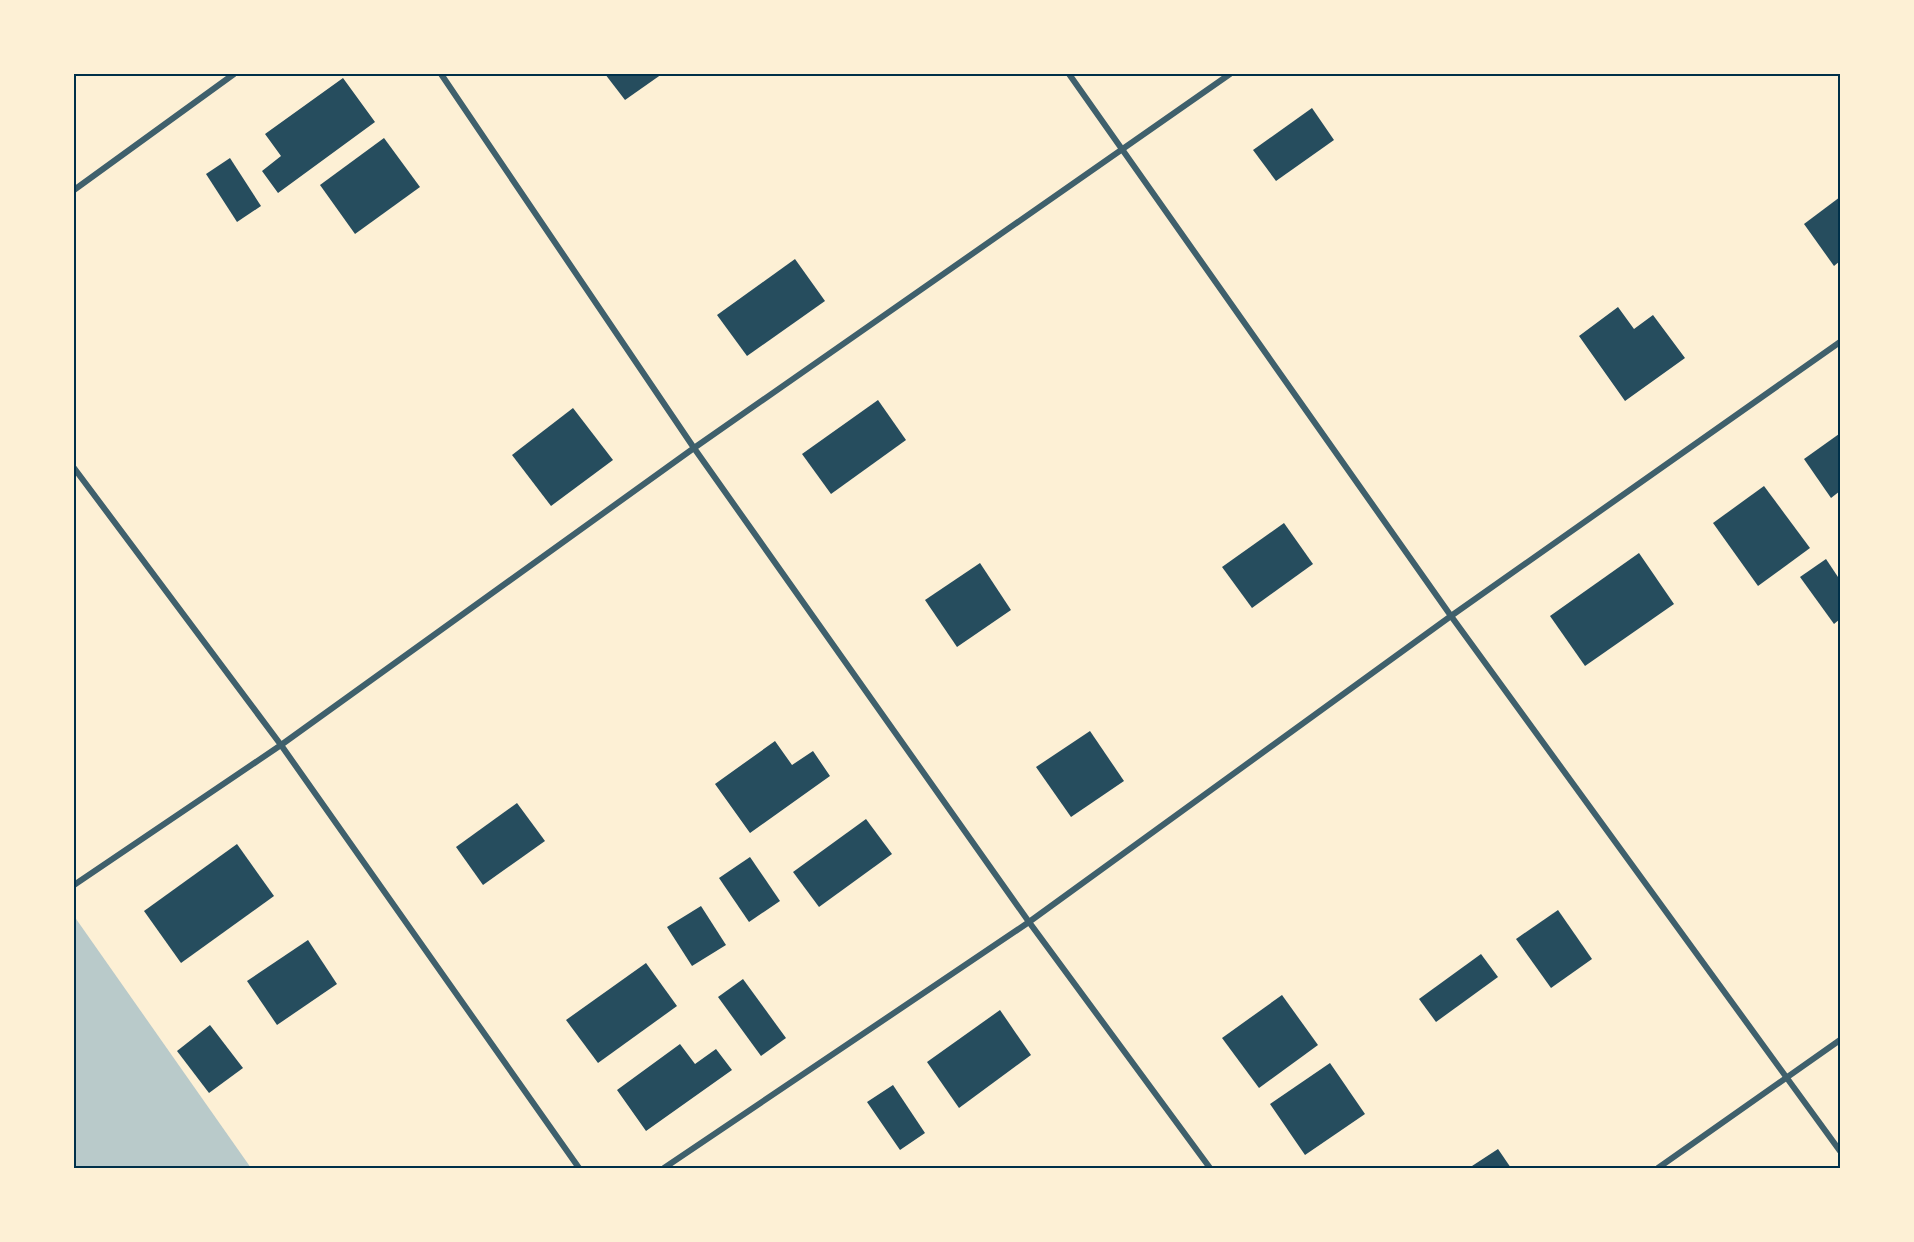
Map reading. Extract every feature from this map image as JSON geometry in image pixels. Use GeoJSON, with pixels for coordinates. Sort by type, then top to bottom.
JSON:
{"type":"FeatureCollection","features":[{"type":"Feature","properties":{"kind":"street"},"geometry":{"type":"LineString","coordinates":[[74,190],[234,74]]}},
{"type":"Feature","properties":{"kind":"street"},"geometry":{"type":"LineString","coordinates":[[441,74],[694,448],[1029,922],[1210,1168]]}},
{"type":"Feature","properties":{"kind":"street"},"geometry":{"type":"LineString","coordinates":[[1069,74],[1451,616],[1789,1077],[1840,1151]]}},
{"type":"Feature","properties":{"kind":"street"},"geometry":{"type":"LineString","coordinates":[[74,885],[281,745],[694,448],[1230,74]]}},
{"type":"Feature","properties":{"kind":"street"},"geometry":{"type":"LineString","coordinates":[[664,1168],[1029,922],[1451,616],[1840,342]]}},
{"type":"Feature","properties":{"kind":"street"},"geometry":{"type":"LineString","coordinates":[[74,468],[281,745],[579,1168]]}},
{"type":"Feature","properties":{"kind":"street"},"geometry":{"type":"LineString","coordinates":[[1658,1168],[1840,1040]]}},
{"type":"Feature","properties":{"kind":"shaded area"},"geometry":{"type":"Polygon","coordinates":[[[74,916],[251,1168],[74,1168],[74,916]]]}},
{"type":"Feature","properties":{"kind":"building"},"geometry":{"type":"Polygon","coordinates":[[[605,74],[662,74],[625,100],[605,74]]]}},
{"type":"Feature","properties":{"kind":"building"},"geometry":{"type":"Polygon","coordinates":[[[343,78],[375,122],[278,193],[262,171],[281,156],[265,134],[343,78]]]}},
{"type":"Feature","properties":{"kind":"building"},"geometry":{"type":"Polygon","coordinates":[[[1312,108],[1334,140],[1276,181],[1253,150],[1312,108]]]}},
{"type":"Feature","properties":{"kind":"building"},"geometry":{"type":"Polygon","coordinates":[[[384,138],[420,187],[355,234],[320,185],[384,138]]]}},
{"type":"Feature","properties":{"kind":"building"},"geometry":{"type":"Polygon","coordinates":[[[230,158],[261,206],[237,222],[206,174],[230,158]]]}},
{"type":"Feature","properties":{"kind":"building"},"geometry":{"type":"Polygon","coordinates":[[[1840,197],[1840,261],[1834,266],[1804,224],[1840,197]]]}},
{"type":"Feature","properties":{"kind":"building"},"geometry":{"type":"Polygon","coordinates":[[[795,259],[825,301],[747,356],[717,315],[795,259]]]}},
{"type":"Feature","properties":{"kind":"building"},"geometry":{"type":"Polygon","coordinates":[[[1618,307],[1634,329],[1653,315],[1685,358],[1625,401],[1579,336],[1618,307]]]}},
{"type":"Feature","properties":{"kind":"building"},"geometry":{"type":"Polygon","coordinates":[[[878,400],[906,440],[831,494],[802,454],[878,400]]]}},
{"type":"Feature","properties":{"kind":"building"},"geometry":{"type":"Polygon","coordinates":[[[573,408],[613,460],[551,506],[512,455],[573,408]]]}},
{"type":"Feature","properties":{"kind":"building"},"geometry":{"type":"Polygon","coordinates":[[[1839,434],[1840,491],[1831,498],[1804,459],[1839,434]]]}},
{"type":"Feature","properties":{"kind":"building"},"geometry":{"type":"Polygon","coordinates":[[[1764,486],[1810,548],[1758,586],[1713,523],[1764,486]]]}},
{"type":"Feature","properties":{"kind":"building"},"geometry":{"type":"Polygon","coordinates":[[[1284,523],[1313,564],[1252,608],[1222,567],[1284,523]]]}},
{"type":"Feature","properties":{"kind":"building"},"geometry":{"type":"Polygon","coordinates":[[[1639,553],[1674,604],[1585,666],[1550,616],[1639,553]]]}},
{"type":"Feature","properties":{"kind":"building"},"geometry":{"type":"Polygon","coordinates":[[[1826,559],[1840,580],[1840,619],[1834,624],[1800,577],[1826,559]]]}},
{"type":"Feature","properties":{"kind":"building"},"geometry":{"type":"Polygon","coordinates":[[[980,563],[1011,610],[957,647],[925,600],[980,563]]]}},
{"type":"Feature","properties":{"kind":"building"},"geometry":{"type":"Polygon","coordinates":[[[1090,731],[1124,781],[1071,817],[1036,767],[1090,731]]]}},
{"type":"Feature","properties":{"kind":"building"},"geometry":{"type":"Polygon","coordinates":[[[775,741],[792,765],[813,751],[830,776],[750,833],[715,784],[775,741]]]}},
{"type":"Feature","properties":{"kind":"building"},"geometry":{"type":"Polygon","coordinates":[[[517,803],[545,841],[483,885],[456,847],[517,803]]]}},
{"type":"Feature","properties":{"kind":"building"},"geometry":{"type":"Polygon","coordinates":[[[866,819],[892,854],[819,907],[793,872],[866,819]]]}},
{"type":"Feature","properties":{"kind":"building"},"geometry":{"type":"Polygon","coordinates":[[[237,844],[274,896],[181,963],[144,911],[237,844]]]}},
{"type":"Feature","properties":{"kind":"building"},"geometry":{"type":"Polygon","coordinates":[[[750,857],[780,901],[749,922],[719,878],[750,857]]]}},
{"type":"Feature","properties":{"kind":"building"},"geometry":{"type":"Polygon","coordinates":[[[701,906],[726,945],[692,966],[667,927],[701,906]]]}},
{"type":"Feature","properties":{"kind":"building"},"geometry":{"type":"Polygon","coordinates":[[[1558,910],[1592,959],[1551,988],[1516,939],[1558,910]]]}},
{"type":"Feature","properties":{"kind":"building"},"geometry":{"type":"Polygon","coordinates":[[[308,940],[337,984],[277,1025],[247,981],[308,940]]]}},
{"type":"Feature","properties":{"kind":"building"},"geometry":{"type":"Polygon","coordinates":[[[1481,954],[1498,977],[1436,1022],[1419,999],[1481,954]]]}},
{"type":"Feature","properties":{"kind":"building"},"geometry":{"type":"Polygon","coordinates":[[[646,963],[677,1006],[598,1063],[566,1020],[646,963]]]}},
{"type":"Feature","properties":{"kind":"building"},"geometry":{"type":"Polygon","coordinates":[[[743,979],[786,1038],[761,1056],[718,997],[743,979]]]}},
{"type":"Feature","properties":{"kind":"building"},"geometry":{"type":"Polygon","coordinates":[[[1282,995],[1318,1045],[1259,1088],[1222,1038],[1282,995]]]}},
{"type":"Feature","properties":{"kind":"building"},"geometry":{"type":"Polygon","coordinates":[[[1000,1010],[1031,1055],[959,1108],[927,1062],[1000,1010]]]}},
{"type":"Feature","properties":{"kind":"building"},"geometry":{"type":"Polygon","coordinates":[[[210,1025],[243,1068],[209,1093],[177,1051],[210,1025]]]}},
{"type":"Feature","properties":{"kind":"building"},"geometry":{"type":"Polygon","coordinates":[[[680,1044],[695,1064],[716,1049],[732,1070],[646,1131],[617,1090],[680,1044]]]}},
{"type":"Feature","properties":{"kind":"building"},"geometry":{"type":"Polygon","coordinates":[[[1330,1063],[1365,1114],[1305,1155],[1270,1104],[1330,1063]]]}},
{"type":"Feature","properties":{"kind":"building"},"geometry":{"type":"Polygon","coordinates":[[[893,1085],[925,1133],[900,1150],[867,1102],[893,1085]]]}},
{"type":"Feature","properties":{"kind":"building"},"geometry":{"type":"Polygon","coordinates":[[[1498,1149],[1511,1168],[1474,1168],[1472,1166],[1498,1149]]]}}]}
